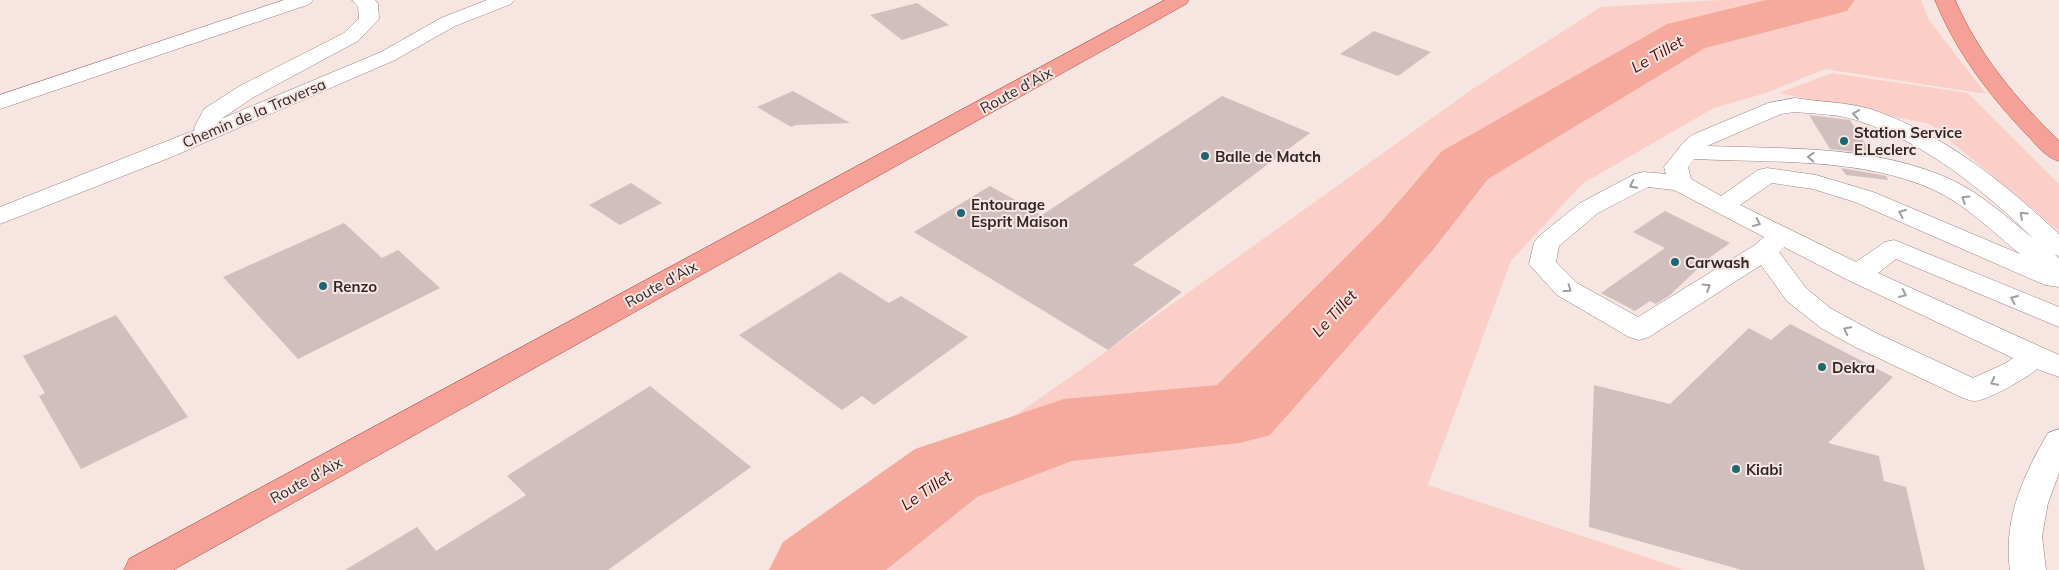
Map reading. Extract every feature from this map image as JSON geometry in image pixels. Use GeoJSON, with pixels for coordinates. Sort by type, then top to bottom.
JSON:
{"type":"FeatureCollection","features":[{"type":"Feature","properties":{"kind":"main road","name":"Route d'Aix"},"geometry":{"type":"LineString","coordinates":[[142,570],[1180,0]]}},
{"type":"Feature","properties":{"kind":"main road"},"geometry":{"type":"LineString","coordinates":[[1945,0],[1962,35],[1986,70],[2027,121],[2059,154]]}},
{"type":"Feature","properties":{"kind":"street"},"geometry":{"type":"LineString","coordinates":[[0,102],[126,58],[303,0]]}},
{"type":"Feature","properties":{"kind":"street"},"geometry":{"type":"LineString","coordinates":[[200,136],[212,114],[246,92],[351,37],[369,19],[368,4],[362,0]]}},
{"type":"Feature","properties":{"kind":"street","name":"Chemin de la Traversa"},"geometry":{"type":"LineString","coordinates":[[0,216],[200,136],[388,56],[448,22],[504,0]]}},
{"type":"Feature","properties":{"kind":"street"},"geometry":{"type":"LineString","coordinates":[[1680,183],[1676,168],[1700,140],[1776,108],[1794,106],[1862,114],[1908,132],[1959,163],[2010,202],[2059,248]]}},
{"type":"Feature","properties":{"kind":"street"},"geometry":{"type":"LineString","coordinates":[[1688,152],[1832,158],[1906,170],[1945,186],[1977,206],[2059,272]]}},
{"type":"Feature","properties":{"kind":"street"},"geometry":{"type":"LineString","coordinates":[[1722,206],[1766,175],[1816,182],[1864,197],[2059,281]]}},
{"type":"Feature","properties":{"kind":"street"},"geometry":{"type":"LineString","coordinates":[[1773,243],[1639,330],[1567,289],[1542,264],[1547,243],[1589,208],[1644,180],[1680,183],[1722,206],[1773,243],[1858,274],[2047,361]]}},
{"type":"Feature","properties":{"kind":"street"},"geometry":{"type":"LineString","coordinates":[[1773,243],[1782,277],[1793,291],[1810,307],[1836,324],[1941,378],[1974,390],[2017,370],[2047,361]]}},
{"type":"Feature","properties":{"kind":"street"},"geometry":{"type":"LineString","coordinates":[[1858,274],[1894,248],[2059,318]]}},
{"type":"Feature","properties":{"kind":"street"},"geometry":{"type":"LineString","coordinates":[[2028,570],[2024,532],[2031,503],[2041,476],[2059,441]]}},
{"type":"Feature","properties":{"kind":"shaded area"},"geometry":{"type":"Polygon","coordinates":[[[1721,0],[1921,0],[1929,20],[1986,94],[1825,69],[1766,93],[1714,108],[1582,184],[1511,261],[1428,485],[1685,570],[794,570],[1073,375],[1474,88],[1601,7],[1721,0]]]}},
{"type":"Feature","properties":{"kind":"shaded area"},"geometry":{"type":"Polygon","coordinates":[[[1832,73],[1968,93],[2059,184],[2059,231],[1930,124],[1779,93],[1832,73]]]}},
{"type":"Feature","properties":{"kind":"building"},"geometry":{"type":"Polygon","coordinates":[[[917,3],[949,25],[902,40],[870,15],[917,3]]]}},
{"type":"Feature","properties":{"kind":"building"},"geometry":{"type":"Polygon","coordinates":[[[1374,31],[1431,52],[1398,76],[1340,54],[1374,31]]]}},
{"type":"Feature","properties":{"kind":"building"},"geometry":{"type":"Polygon","coordinates":[[[793,91],[850,123],[796,125],[791,127],[757,107],[793,91]]]}},
{"type":"Feature","properties":{"kind":"building"},"geometry":{"type":"Polygon","coordinates":[[[1222,96],[1310,133],[1133,265],[1182,292],[1108,350],[914,232],[990,186],[1042,215],[1222,96]]]}},
{"type":"Feature","properties":{"kind":"building"},"geometry":{"type":"Polygon","coordinates":[[[1809,115],[1850,120],[1872,154],[1830,149],[1809,115]]]}},
{"type":"Feature","properties":{"kind":"building"},"geometry":{"type":"Polygon","coordinates":[[[1841,168],[1886,176],[1888,180],[1846,175],[1841,168]]]}},
{"type":"Feature","properties":{"kind":"building"},"geometry":{"type":"Polygon","coordinates":[[[631,183],[662,203],[620,225],[589,205],[631,183]]]}},
{"type":"Feature","properties":{"kind":"building","name":"Carwash"},"geometry":{"type":"Polygon","coordinates":[[[1665,211],[1730,243],[1709,258],[1670,295],[1656,304],[1650,301],[1635,311],[1601,293],[1665,248],[1633,232],[1665,211]]]}},
{"type":"Feature","properties":{"kind":"building","name":"Renzo"},"geometry":{"type":"Polygon","coordinates":[[[344,223],[382,258],[398,250],[440,288],[298,359],[223,277],[344,223]]]}},
{"type":"Feature","properties":{"kind":"building"},"geometry":{"type":"Polygon","coordinates":[[[840,272],[889,303],[901,296],[968,337],[874,405],[862,396],[842,410],[739,335],[840,272]]]}},
{"type":"Feature","properties":{"kind":"building"},"geometry":{"type":"Polygon","coordinates":[[[116,315],[188,417],[81,469],[39,396],[45,393],[23,356],[116,315]]]}},
{"type":"Feature","properties":{"kind":"building","name":"Kiabi"},"geometry":{"type":"Polygon","coordinates":[[[1790,324],[1893,377],[1828,443],[1879,456],[1884,481],[1906,487],[1925,570],[1742,570],[1589,527],[1594,385],[1670,404],[1749,328],[1771,340],[1790,324]]]}},
{"type":"Feature","properties":{"kind":"building"},"geometry":{"type":"Polygon","coordinates":[[[650,386],[751,467],[608,570],[345,570],[417,527],[436,551],[526,495],[507,476],[650,386]]]}},
{"type":"Feature","properties":{"kind":"waterway","name":"Le Tillet"},"geometry":{"type":"LineString","coordinates":[[817,570],[946,473],[1064,430],[1240,413],[1407,236],[1465,165],[1686,36],[1829,0]]}},
{"type":"Feature","properties":{"kind":"place","name":"Station Service E.Leclerc"},"geometry":{"type":"Point","coordinates":[1844,141]}},
{"type":"Feature","properties":{"kind":"place","name":"Balle de Match"},"geometry":{"type":"Point","coordinates":[1205,156]}},
{"type":"Feature","properties":{"kind":"place","name":"Entourage Esprit Maison"},"geometry":{"type":"Point","coordinates":[961,213]}},
{"type":"Feature","properties":{"kind":"place","name":"Carwash"},"geometry":{"type":"Point","coordinates":[1675,262]}},
{"type":"Feature","properties":{"kind":"place","name":"Renzo"},"geometry":{"type":"Point","coordinates":[323,286]}},
{"type":"Feature","properties":{"kind":"place","name":"Dekra"},"geometry":{"type":"Point","coordinates":[1822,367]}},
{"type":"Feature","properties":{"kind":"place","name":"Kiabi"},"geometry":{"type":"Point","coordinates":[1736,469]}}]}
